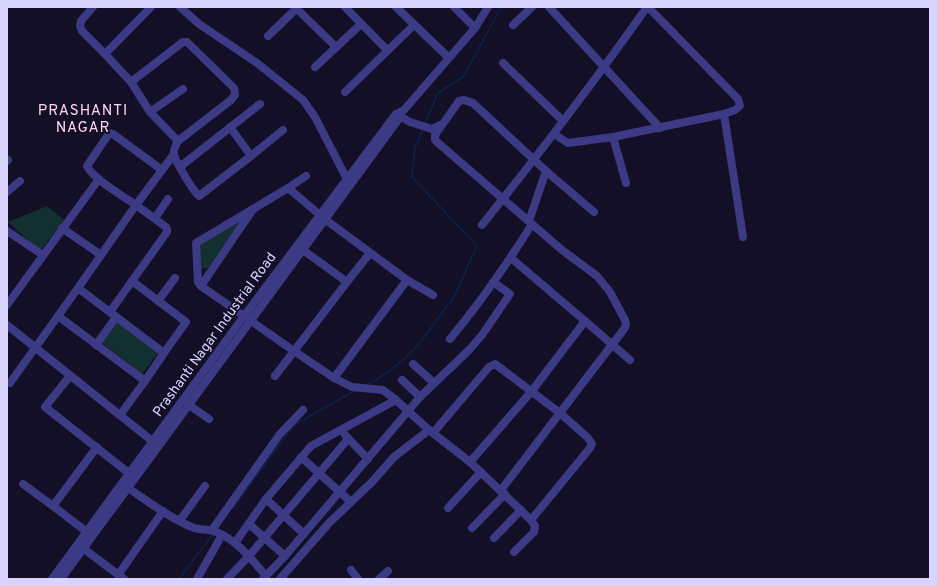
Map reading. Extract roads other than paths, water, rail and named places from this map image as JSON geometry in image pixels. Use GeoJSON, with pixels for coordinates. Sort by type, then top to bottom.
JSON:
{"type":"FeatureCollection","features":[{"type":"Feature","properties":{"kind":"street"},"geometry":{"type":"LineString","coordinates":[[93,7],[81,21],[80,26],[82,31],[131,82],[150,112],[178,141]]}},
{"type":"Feature","properties":{"kind":"street"},"geometry":{"type":"LineString","coordinates":[[105,54],[151,7]]}},
{"type":"Feature","properties":{"kind":"street"},"geometry":{"type":"LineString","coordinates":[[180,7],[199,24],[258,63],[303,100],[315,117],[348,182]]}},
{"type":"Feature","properties":{"kind":"street"},"geometry":{"type":"LineString","coordinates":[[345,7],[388,50]]}},
{"type":"Feature","properties":{"kind":"street"},"geometry":{"type":"LineString","coordinates":[[396,7],[448,57]]}},
{"type":"Feature","properties":{"kind":"street"},"geometry":{"type":"LineString","coordinates":[[454,7],[475,28]]}},
{"type":"Feature","properties":{"kind":"street","name":"Prashanti Nagar Industrial Road"},"geometry":{"type":"LineString","coordinates":[[62,579],[128,488],[156,444],[348,182],[400,113],[475,28],[488,7]]}},
{"type":"Feature","properties":{"kind":"street"},"geometry":{"type":"LineString","coordinates":[[512,25],[532,7]]}},
{"type":"Feature","properties":{"kind":"street"},"geometry":{"type":"LineString","coordinates":[[549,7],[660,128]]}},
{"type":"Feature","properties":{"kind":"street"},"geometry":{"type":"LineString","coordinates":[[482,225],[554,134],[647,7],[738,99],[740,106],[735,110],[724,114],[613,137],[568,143],[554,134]]}},
{"type":"Feature","properties":{"kind":"street"},"geometry":{"type":"LineString","coordinates":[[268,36],[297,8],[336,47]]}},
{"type":"Feature","properties":{"kind":"street"},"geometry":{"type":"LineString","coordinates":[[315,67],[361,24]]}},
{"type":"Feature","properties":{"kind":"street"},"geometry":{"type":"LineString","coordinates":[[345,92],[414,25]]}},
{"type":"Feature","properties":{"kind":"street"},"geometry":{"type":"LineString","coordinates":[[10,383],[100,255],[174,154],[178,141],[231,100],[235,95],[234,88],[187,42],[183,42],[131,82]]}},
{"type":"Feature","properties":{"kind":"street"},"geometry":{"type":"LineString","coordinates":[[503,64],[563,121]]}},
{"type":"Feature","properties":{"kind":"street"},"geometry":{"type":"LineString","coordinates":[[150,112],[183,89]]}},
{"type":"Feature","properties":{"kind":"street"},"geometry":{"type":"LineString","coordinates":[[472,528],[503,492],[626,325],[625,320],[610,292],[597,276],[562,250],[530,223],[436,140],[435,135],[459,101],[464,100],[473,103],[546,171],[594,212]]}},
{"type":"Feature","properties":{"kind":"street"},"geometry":{"type":"LineString","coordinates":[[181,166],[260,104]]}},
{"type":"Feature","properties":{"kind":"street"},"geometry":{"type":"LineString","coordinates":[[400,113],[410,122],[432,129],[441,125]]}},
{"type":"Feature","properties":{"kind":"street"},"geometry":{"type":"LineString","coordinates":[[724,114],[744,237]]}},
{"type":"Feature","properties":{"kind":"street"},"geometry":{"type":"LineString","coordinates":[[230,127],[251,156]]}},
{"type":"Feature","properties":{"kind":"street"},"geometry":{"type":"LineString","coordinates":[[174,154],[197,195],[201,195],[283,130]]}},
{"type":"Feature","properties":{"kind":"street"},"geometry":{"type":"LineString","coordinates":[[96,345],[132,281],[168,229],[155,218],[99,179],[88,170],[87,166],[110,133],[162,170]]}},
{"type":"Feature","properties":{"kind":"street"},"geometry":{"type":"LineString","coordinates":[[613,137],[626,183]]}},
{"type":"Feature","properties":{"kind":"street"},"geometry":{"type":"LineString","coordinates":[[450,339],[511,258],[530,223],[546,171]]}},
{"type":"Feature","properties":{"kind":"street"},"geometry":{"type":"LineString","coordinates":[[306,176],[196,243],[198,282],[201,286],[334,378],[352,387],[383,390],[470,462],[503,492],[535,526],[534,532],[514,552]]}},
{"type":"Feature","properties":{"kind":"street"},"geometry":{"type":"LineString","coordinates":[[7,305],[42,255],[99,179]]}},
{"type":"Feature","properties":{"kind":"street"},"geometry":{"type":"LineString","coordinates":[[7,192],[20,181]]}},
{"type":"Feature","properties":{"kind":"street"},"geometry":{"type":"LineString","coordinates":[[288,188],[370,253],[407,280],[433,296]]}},
{"type":"Feature","properties":{"kind":"street"},"geometry":{"type":"LineString","coordinates":[[155,218],[168,199]]}},
{"type":"Feature","properties":{"kind":"street"},"geometry":{"type":"LineString","coordinates":[[201,286],[252,209]]}},
{"type":"Feature","properties":{"kind":"street","name":"Prashanti Nagar Industrial Road"},"geometry":{"type":"LineString","coordinates":[[52,579],[130,474],[189,406],[248,318],[303,250],[323,217]]}},
{"type":"Feature","properties":{"kind":"street"},"geometry":{"type":"LineString","coordinates":[[62,228],[100,255]]}},
{"type":"Feature","properties":{"kind":"street"},"geometry":{"type":"LineString","coordinates":[[7,231],[42,255]]}},
{"type":"Feature","properties":{"kind":"street"},"geometry":{"type":"LineString","coordinates":[[303,250],[347,282]]}},
{"type":"Feature","properties":{"kind":"street"},"geometry":{"type":"LineString","coordinates":[[275,376],[370,253]]}},
{"type":"Feature","properties":{"kind":"street"},"geometry":{"type":"LineString","coordinates":[[511,258],[630,360]]}},
{"type":"Feature","properties":{"kind":"street"},"geometry":{"type":"LineString","coordinates":[[158,301],[175,278]]}},
{"type":"Feature","properties":{"kind":"street"},"geometry":{"type":"LineString","coordinates":[[334,378],[407,280]]}},
{"type":"Feature","properties":{"kind":"street"},"geometry":{"type":"LineString","coordinates":[[120,415],[186,322],[132,281]]}},
{"type":"Feature","properties":{"kind":"street"},"geometry":{"type":"LineString","coordinates":[[128,488],[163,511],[195,528],[213,531],[235,543],[249,556],[265,578],[420,397],[469,350],[482,334],[510,295],[493,282]]}},
{"type":"Feature","properties":{"kind":"street"},"geometry":{"type":"LineString","coordinates":[[78,288],[164,353]]}},
{"type":"Feature","properties":{"kind":"street"},"geometry":{"type":"LineString","coordinates":[[58,316],[145,381]]}},
{"type":"Feature","properties":{"kind":"street"},"geometry":{"type":"LineString","coordinates":[[470,462],[531,392],[585,321]]}},
{"type":"Feature","properties":{"kind":"street"},"geometry":{"type":"LineString","coordinates":[[7,325],[156,444]]}},
{"type":"Feature","properties":{"kind":"street"},"geometry":{"type":"LineString","coordinates":[[413,364],[434,384]]}},
{"type":"Feature","properties":{"kind":"street"},"geometry":{"type":"LineString","coordinates":[[280,579],[311,543],[372,482],[394,457],[431,431],[492,364],[498,366],[560,413],[587,437],[592,444],[586,454],[531,520]]}},
{"type":"Feature","properties":{"kind":"street"},"geometry":{"type":"LineString","coordinates":[[70,376],[46,407],[130,474]]}},
{"type":"Feature","properties":{"kind":"street"},"geometry":{"type":"LineString","coordinates":[[402,380],[420,397]]}},
{"type":"Feature","properties":{"kind":"street"},"geometry":{"type":"LineString","coordinates":[[235,543],[266,499],[311,446],[396,400]]}},
{"type":"Feature","properties":{"kind":"street"},"geometry":{"type":"LineString","coordinates":[[189,406],[208,419]]}},
{"type":"Feature","properties":{"kind":"street"},"geometry":{"type":"LineString","coordinates":[[213,531],[280,434],[303,410]]}},
{"type":"Feature","properties":{"kind":"street"},"geometry":{"type":"LineString","coordinates":[[340,430],[368,459]]}},
{"type":"Feature","properties":{"kind":"street"},"geometry":{"type":"LineString","coordinates":[[227,579],[249,556],[348,438]]}},
{"type":"Feature","properties":{"kind":"street"},"geometry":{"type":"LineString","coordinates":[[53,506],[97,447]]}},
{"type":"Feature","properties":{"kind":"street"},"geometry":{"type":"LineString","coordinates":[[301,457],[339,493],[351,502]]}},
{"type":"Feature","properties":{"kind":"street"},"geometry":{"type":"LineString","coordinates":[[448,508],[481,472]]}},
{"type":"Feature","properties":{"kind":"street"},"geometry":{"type":"LineString","coordinates":[[23,484],[87,532]]}},
{"type":"Feature","properties":{"kind":"street"},"geometry":{"type":"LineString","coordinates":[[180,520],[205,486]]}},
{"type":"Feature","properties":{"kind":"street"},"geometry":{"type":"LineString","coordinates":[[266,499],[304,534]]}},
{"type":"Feature","properties":{"kind":"street"},"geometry":{"type":"LineString","coordinates":[[494,538],[521,510]]}},
{"type":"Feature","properties":{"kind":"street"},"geometry":{"type":"LineString","coordinates":[[84,550],[121,577],[163,511]]}},
{"type":"Feature","properties":{"kind":"street"},"geometry":{"type":"LineString","coordinates":[[249,524],[285,556]]}},
{"type":"Feature","properties":{"kind":"street"},"geometry":{"type":"LineString","coordinates":[[197,579],[222,535]]}},
{"type":"Feature","properties":{"kind":"street"},"geometry":{"type":"LineString","coordinates":[[351,570],[358,579]]}},
{"type":"Feature","properties":{"kind":"street"},"geometry":{"type":"LineString","coordinates":[[379,579],[388,571]]}},
{"type":"Feature","properties":{"kind":"waterway"},"geometry":{"type":"LineString","coordinates":[[425,123],[438,93],[464,76],[501,7]]}},
{"type":"Feature","properties":{"kind":"waterway"},"geometry":{"type":"LineString","coordinates":[[367,385],[389,372],[416,348],[454,297],[477,246],[412,177],[415,148],[423,129]]}},
{"type":"Feature","properties":{"kind":"waterway"},"geometry":{"type":"LineString","coordinates":[[233,508],[294,425],[356,390]]}},
{"type":"Feature","properties":{"kind":"waterway"},"geometry":{"type":"LineString","coordinates":[[179,579],[212,535]]}},
{"type":"Feature","properties":{"kind":"district","name":"PRASHANTI NAGAR"},"geometry":{"type":"Point","coordinates":[83,120]}}]}
